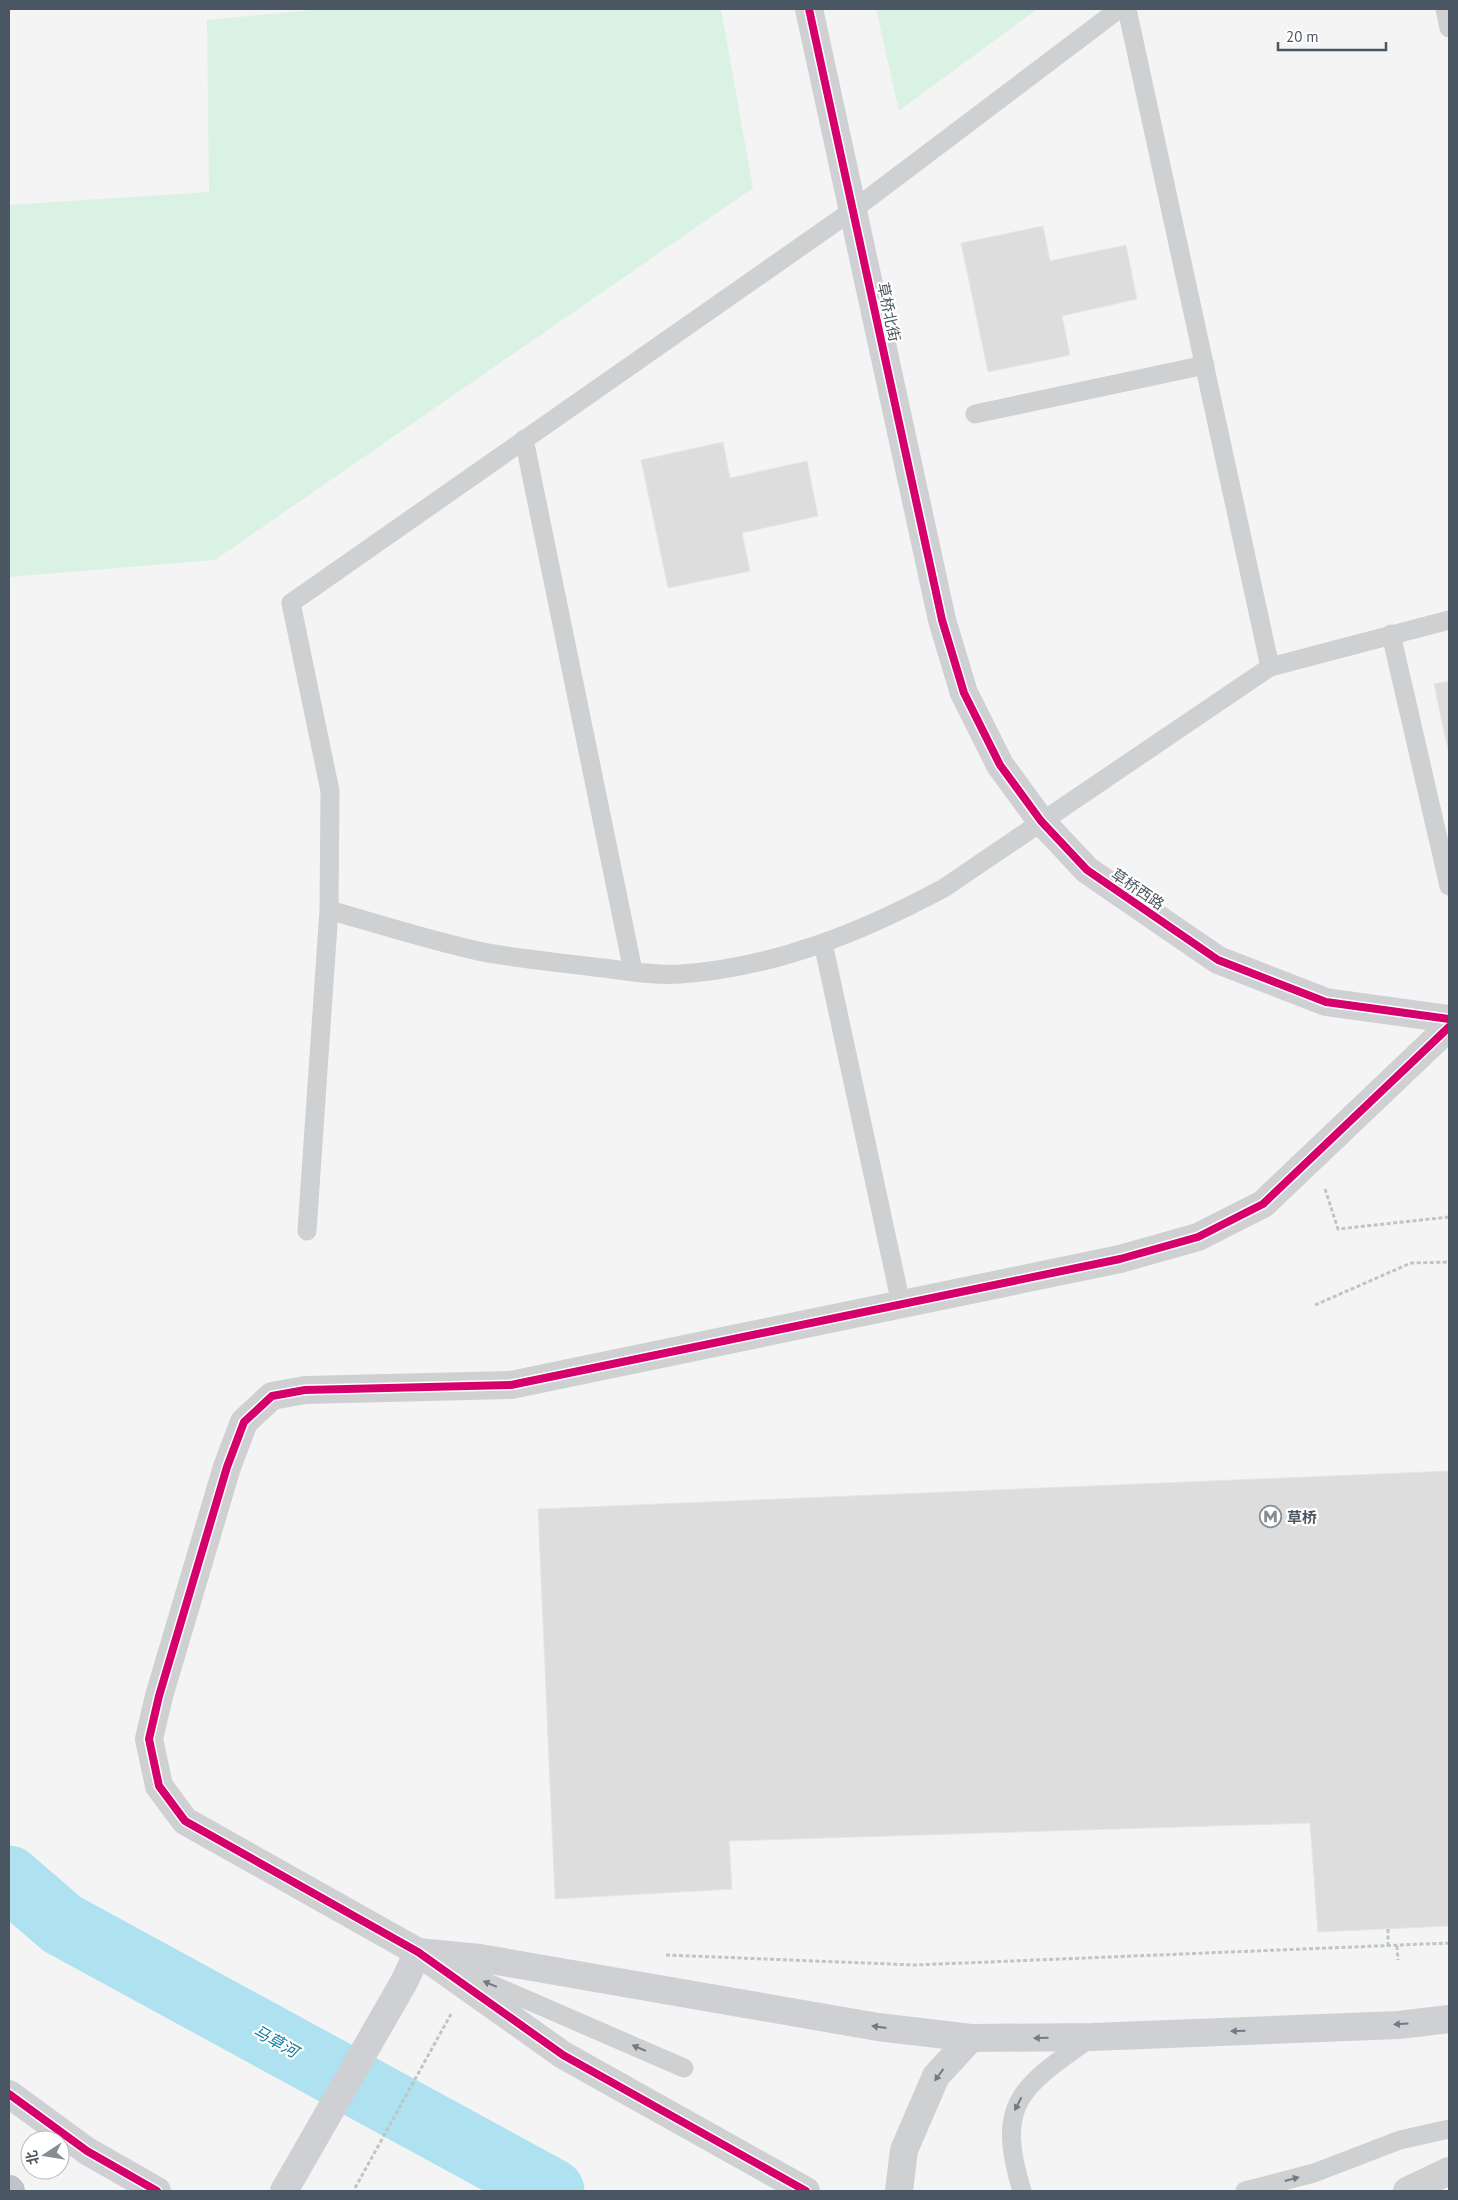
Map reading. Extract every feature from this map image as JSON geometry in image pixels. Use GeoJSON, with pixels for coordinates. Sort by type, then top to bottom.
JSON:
{"type":"FeatureCollection","features":[{"type":"Feature","properties":{"kind":"street","name":"草桥北街"},"geometry":{"type":"LineString","coordinates":[[809,9],[942,620]]}},
{"type":"Feature","properties":{"kind":"street","name":"草桥西路"},"geometry":{"type":"LineString","coordinates":[[942,620],[964,693],[1000,765],[1041,821],[1087,870],[1218,960],[1326,1002],[1449,1019]]}},
{"type":"Feature","properties":{"kind":"street"},"geometry":{"type":"LineString","coordinates":[[806,2191],[563,2055],[418,1952],[185,1821],[159,1786],[149,1739],[159,1696],[227,1467],[244,1422],[272,1396],[305,1390],[511,1385],[1120,1259],[1198,1237],[1263,1204],[1449,1027]]}},
{"type":"Feature","properties":{"kind":"street"},"geometry":{"type":"LineString","coordinates":[[284,2191],[404,1982],[418,1952]]}},
{"type":"Feature","properties":{"kind":"street"},"geometry":{"type":"LineString","coordinates":[[418,1952],[480,1958],[878,2027],[971,2038],[1092,2037],[1399,2024],[1449,2019]]}},
{"type":"Feature","properties":{"kind":"street"},"geometry":{"type":"LineString","coordinates":[[899,2191],[904,2150],[936,2076],[971,2038]]}},
{"type":"Feature","properties":{"kind":"street"},"geometry":{"type":"LineString","coordinates":[[9,2094],[87,2151],[157,2191]]}},
{"type":"Feature","properties":{"kind":"street"},"geometry":{"type":"LineString","coordinates":[[1407,2191],[1449,2171]]}},
{"type":"Feature","properties":{"kind":"lane"},"geometry":{"type":"LineString","coordinates":[[307,1231],[329,910],[330,791],[291,603],[853,210],[1119,9]]}},
{"type":"Feature","properties":{"kind":"lane"},"geometry":{"type":"LineString","coordinates":[[1127,9],[1270,667]]}},
{"type":"Feature","properties":{"kind":"lane"},"geometry":{"type":"LineString","coordinates":[[1445,9],[1449,28]]}},
{"type":"Feature","properties":{"kind":"lane"},"geometry":{"type":"LineString","coordinates":[[974,414],[1205,366]]}},
{"type":"Feature","properties":{"kind":"lane"},"geometry":{"type":"LineString","coordinates":[[524,439],[633,972]]}},
{"type":"Feature","properties":{"kind":"lane"},"geometry":{"type":"LineString","coordinates":[[329,910],[479,951],[633,972],[680,974],[737,966],[823,943],[891,917],[944,888],[1270,667],[1449,620]]}},
{"type":"Feature","properties":{"kind":"lane"},"geometry":{"type":"LineString","coordinates":[[1391,634],[1449,886]]}},
{"type":"Feature","properties":{"kind":"lane"},"geometry":{"type":"LineString","coordinates":[[823,943],[901,1304]]}},
{"type":"Feature","properties":{"kind":"lane"},"geometry":{"type":"LineString","coordinates":[[418,1952],[684,2068]]}},
{"type":"Feature","properties":{"kind":"lane"},"geometry":{"type":"LineString","coordinates":[[1022,2191],[1012,2161],[1011,2135],[1013,2113],[1022,2095],[1042,2073],[1092,2037]]}},
{"type":"Feature","properties":{"kind":"lane"},"geometry":{"type":"LineString","coordinates":[[1245,2191],[1314,2173],[1400,2140],[1449,2129]]}},
{"type":"Feature","properties":{"kind":"path"},"geometry":{"type":"LineString","coordinates":[[1314,1155],[1338,1229],[1449,1217]]}},
{"type":"Feature","properties":{"kind":"path"},"geometry":{"type":"LineString","coordinates":[[1315,1305],[1411,1263],[1449,1262]]}},
{"type":"Feature","properties":{"kind":"path"},"geometry":{"type":"LineString","coordinates":[[1388,1928],[1388,1946]]}},
{"type":"Feature","properties":{"kind":"path"},"geometry":{"type":"LineString","coordinates":[[659,1954],[914,1964],[1449,1943]]}},
{"type":"Feature","properties":{"kind":"path"},"geometry":{"type":"LineString","coordinates":[[1397,1946],[1398,1960]]}},
{"type":"Feature","properties":{"kind":"path"},"geometry":{"type":"LineString","coordinates":[[356,2188],[455,2007]]}},
{"type":"Feature","properties":{"kind":"green space"},"geometry":{"type":"Polygon","coordinates":[[[322,9],[721,9],[753,188],[215,560],[9,577],[9,205],[209,192],[207,20],[322,9]]]}},
{"type":"Feature","properties":{"kind":"green space"},"geometry":{"type":"Polygon","coordinates":[[[876,9],[1037,9],[899,111],[876,9]]]}},
{"type":"Feature","properties":{"kind":"building"},"geometry":{"type":"Polygon","coordinates":[[[1043,226],[1050,261],[1126,245],[1137,299],[1062,316],[1070,355],[988,372],[961,243],[1043,226]]]}},
{"type":"Feature","properties":{"kind":"building"},"geometry":{"type":"Polygon","coordinates":[[[723,442],[730,478],[807,461],[818,516],[742,533],[750,571],[668,588],[641,460],[723,442]]]}},
{"type":"Feature","properties":{"kind":"building"},"geometry":{"type":"Polygon","coordinates":[[[1449,681],[1449,755],[1434,684],[1449,681]]]}},
{"type":"Feature","properties":{"kind":"building","name":"草桥"},"geometry":{"type":"Polygon","coordinates":[[[1449,1471],[1449,1926],[1318,1932],[1310,1823],[729,1841],[732,1889],[555,1899],[538,1509],[1449,1471]]]}},
{"type":"Feature","properties":{"kind":"waterway","name":"马草河"},"geometry":{"type":"LineString","coordinates":[[9,1878],[62,1924],[552,2191]]}},
{"type":"Feature","properties":{"kind":"cycle path"},"geometry":{"type":"LineString","coordinates":[[809,9],[942,620],[964,693],[1000,765],[1041,821],[1087,870],[1218,960],[1326,1002],[1449,1019]]}},
{"type":"Feature","properties":{"kind":"cycle path"},"geometry":{"type":"LineString","coordinates":[[806,2191],[563,2055],[418,1952],[185,1821],[159,1786],[149,1739],[159,1696],[227,1467],[244,1422],[272,1396],[305,1390],[511,1385],[1120,1259],[1198,1237],[1263,1204],[1449,1027]]}},
{"type":"Feature","properties":{"kind":"cycle path"},"geometry":{"type":"LineString","coordinates":[[9,2094],[87,2151],[157,2191]]}},
{"type":"Feature","properties":{"kind":"place","name":"草桥"},"geometry":{"type":"Point","coordinates":[1271,1517]}}]}
